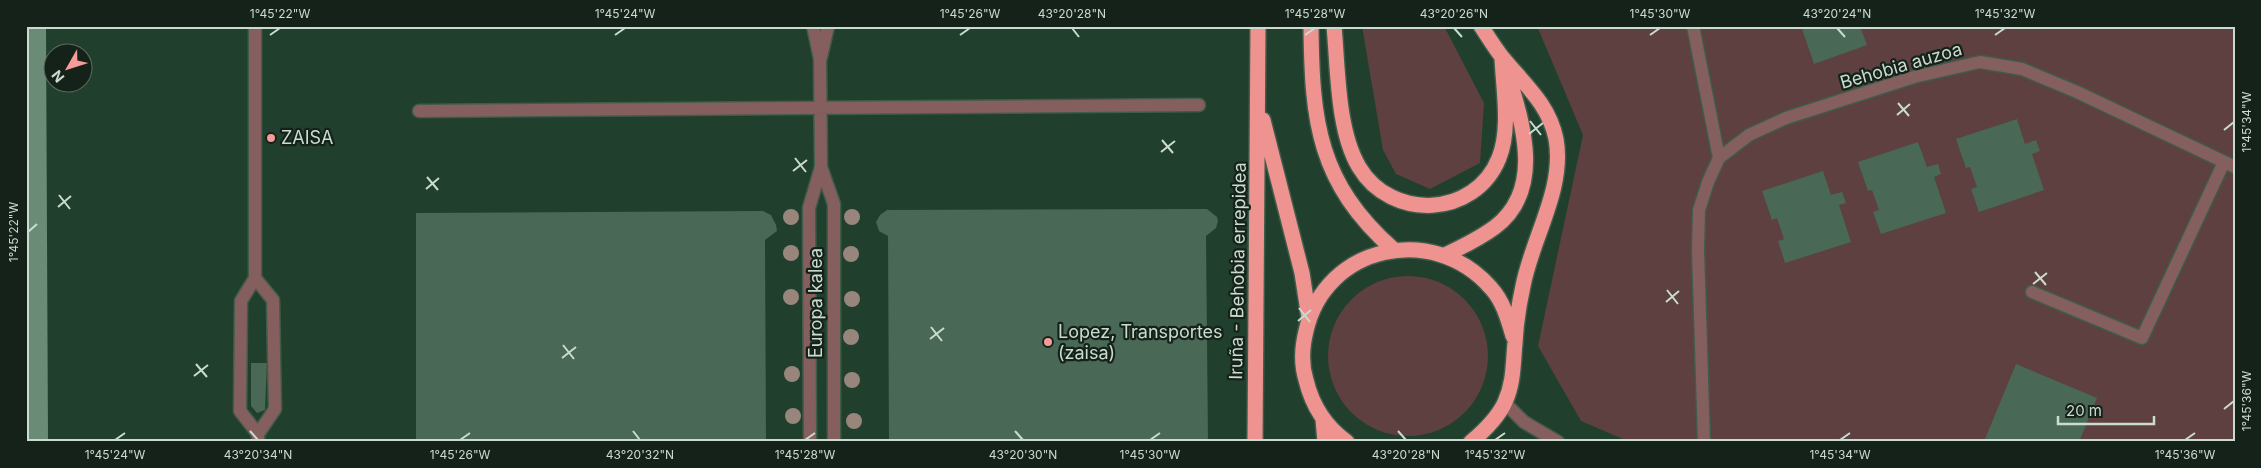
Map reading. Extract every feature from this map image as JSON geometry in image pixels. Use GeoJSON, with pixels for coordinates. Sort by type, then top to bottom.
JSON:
{"type":"FeatureCollection","features":[{"type":"Feature","properties":{"kind":"highway","name":"Iruña - Behobia errepidea"},"geometry":{"type":"LineString","coordinates":[[1255,442],[1258,26]]}},
{"type":"Feature","properties":{"kind":"highway"},"geometry":{"type":"LineString","coordinates":[[1311,26],[1316,118],[1322,147],[1337,182],[1353,208],[1371,230],[1394,250]]}},
{"type":"Feature","properties":{"kind":"highway"},"geometry":{"type":"LineString","coordinates":[[1334,26],[1345,126],[1358,166],[1369,181],[1382,192],[1397,201],[1414,206],[1432,207],[1465,197],[1479,187],[1490,174],[1499,158],[1503,142],[1502,57]]}},
{"type":"Feature","properties":{"kind":"highway"},"geometry":{"type":"LineString","coordinates":[[1470,442],[1487,429],[1505,403],[1514,373],[1515,342],[1523,284],[1551,194],[1558,158],[1556,139],[1551,121],[1542,104],[1502,57],[1481,26]]}},
{"type":"Feature","properties":{"kind":"highway"},"geometry":{"type":"LineString","coordinates":[[1445,255],[1474,242],[1496,226],[1510,211],[1521,190],[1526,164],[1524,129],[1502,57]]}},
{"type":"Feature","properties":{"kind":"highway","name":"Iruña - Behobia errepidea"},"geometry":{"type":"LineString","coordinates":[[1258,102],[1302,273],[1309,318]]}},
{"type":"Feature","properties":{"kind":"highway"},"geometry":{"type":"LineString","coordinates":[[1347,442],[1323,419],[1310,396],[1303,370],[1303,344],[1309,318],[1321,295],[1341,273],[1366,258],[1394,250],[1420,249],[1445,255],[1471,268],[1492,289],[1507,314],[1515,342]]}},
{"type":"Feature","properties":{"kind":"highway"},"geometry":{"type":"LineString","coordinates":[[1323,419],[1325,442]]}},
{"type":"Feature","properties":{"kind":"street"},"geometry":{"type":"LineString","coordinates":[[255,26],[255,278],[241,301],[240,411],[258,438],[275,409],[274,300],[255,278]]}},
{"type":"Feature","properties":{"kind":"street","name":"Europa kalea"},"geometry":{"type":"LineString","coordinates":[[810,442],[809,208],[821,167],[820,59],[812,26]]}},
{"type":"Feature","properties":{"kind":"street","name":"Europa kalea"},"geometry":{"type":"LineString","coordinates":[[820,59],[828,26]]}},
{"type":"Feature","properties":{"kind":"street"},"geometry":{"type":"LineString","coordinates":[[1693,26],[1719,158]]}},
{"type":"Feature","properties":{"kind":"street","name":"Behobia auzoa"},"geometry":{"type":"LineString","coordinates":[[1704,442],[1698,250],[1699,210],[1708,182],[1719,158],[1749,135],[1786,118],[1914,78],[1980,62],[2022,69],[2077,92],[2230,164]]}},
{"type":"Feature","properties":{"kind":"street"},"geometry":{"type":"LineString","coordinates":[[419,110],[1199,105]]}},
{"type":"Feature","properties":{"kind":"street"},"geometry":{"type":"LineString","coordinates":[[2032,292],[2142,338],[2230,164]]}},
{"type":"Feature","properties":{"kind":"street","name":"Europa kalea"},"geometry":{"type":"LineString","coordinates":[[821,167],[834,204],[834,442]]}},
{"type":"Feature","properties":{"kind":"street"},"geometry":{"type":"LineString","coordinates":[[1505,403],[1524,422],[1558,442]]}},
{"type":"Feature","properties":{"kind":"shaded area"},"geometry":{"type":"Polygon","coordinates":[[[26,26],[46,26],[46,42],[42,42],[42,92],[46,92],[48,442],[26,442],[26,26]]]}},
{"type":"Feature","properties":{"kind":"shaded area"},"geometry":{"type":"Polygon","coordinates":[[[1362,26],[1444,26],[1484,103],[1480,163],[1430,189],[1396,174],[1383,150],[1362,26]]]}},
{"type":"Feature","properties":{"kind":"shaded area"},"geometry":{"type":"Polygon","coordinates":[[[1537,26],[2235,26],[2235,442],[1630,442],[1581,421],[1538,346],[1583,135],[1537,26]]]}},
{"type":"Feature","properties":{"kind":"shaded area"},"geometry":{"type":"Polygon","coordinates":[[[1408,276],[1424,278],[1445,286],[1464,300],[1474,312],[1484,333],[1488,356],[1486,372],[1478,393],[1464,412],[1452,422],[1431,432],[1408,436],[1392,434],[1371,426],[1352,412],[1342,400],[1332,379],[1328,356],[1330,340],[1338,319],[1352,300],[1364,290],[1385,280],[1408,276]]]}},
{"type":"Feature","properties":{"kind":"building"},"geometry":{"type":"Polygon","coordinates":[[[1801,26],[1860,26],[1867,45],[1814,64],[1801,26]]]}},
{"type":"Feature","properties":{"kind":"building"},"geometry":{"type":"Polygon","coordinates":[[[2017,119],[2025,144],[2036,140],[2040,151],[2032,154],[2044,190],[1979,212],[1971,189],[1977,187],[1970,167],[1966,168],[1956,139],[2017,119]]]}},
{"type":"Feature","properties":{"kind":"building"},"geometry":{"type":"Polygon","coordinates":[[[1918,142],[1927,167],[1938,164],[1941,174],[1934,177],[1946,213],[1881,234],[1873,212],[1879,210],[1872,190],[1868,191],[1858,162],[1918,142]]]}},
{"type":"Feature","properties":{"kind":"building"},"geometry":{"type":"Polygon","coordinates":[[[1823,171],[1831,195],[1842,192],[1846,203],[1839,205],[1851,242],[1785,263],[1778,241],[1784,239],[1777,218],[1772,220],[1762,191],[1823,171]]]}},
{"type":"Feature","properties":{"kind":"building","name":"Lopez, Transportes (zaisa)"},"geometry":{"type":"Polygon","coordinates":[[[1207,209],[1217,217],[1218,221],[1216,228],[1206,236],[1208,442],[889,442],[888,236],[879,231],[876,222],[880,215],[887,210],[1207,209]]]}},
{"type":"Feature","properties":{"kind":"building"},"geometry":{"type":"Polygon","coordinates":[[[763,211],[771,215],[777,231],[765,240],[766,442],[416,442],[416,213],[763,211]]]}},
{"type":"Feature","properties":{"kind":"building"},"geometry":{"type":"Polygon","coordinates":[[[251,363],[267,363],[265,410],[257,413],[251,406],[251,363]]]}},
{"type":"Feature","properties":{"kind":"building"},"geometry":{"type":"Polygon","coordinates":[[[2016,364],[2097,398],[2079,442],[1990,442],[1985,439],[2016,364]]]}},
{"type":"Feature","properties":{"kind":"place","name":"ZAISA"},"geometry":{"type":"Point","coordinates":[271,138]}},
{"type":"Feature","properties":{"kind":"place","name":"Lopez, Transportes (zaisa)"},"geometry":{"type":"Point","coordinates":[1048,342]}}]}
